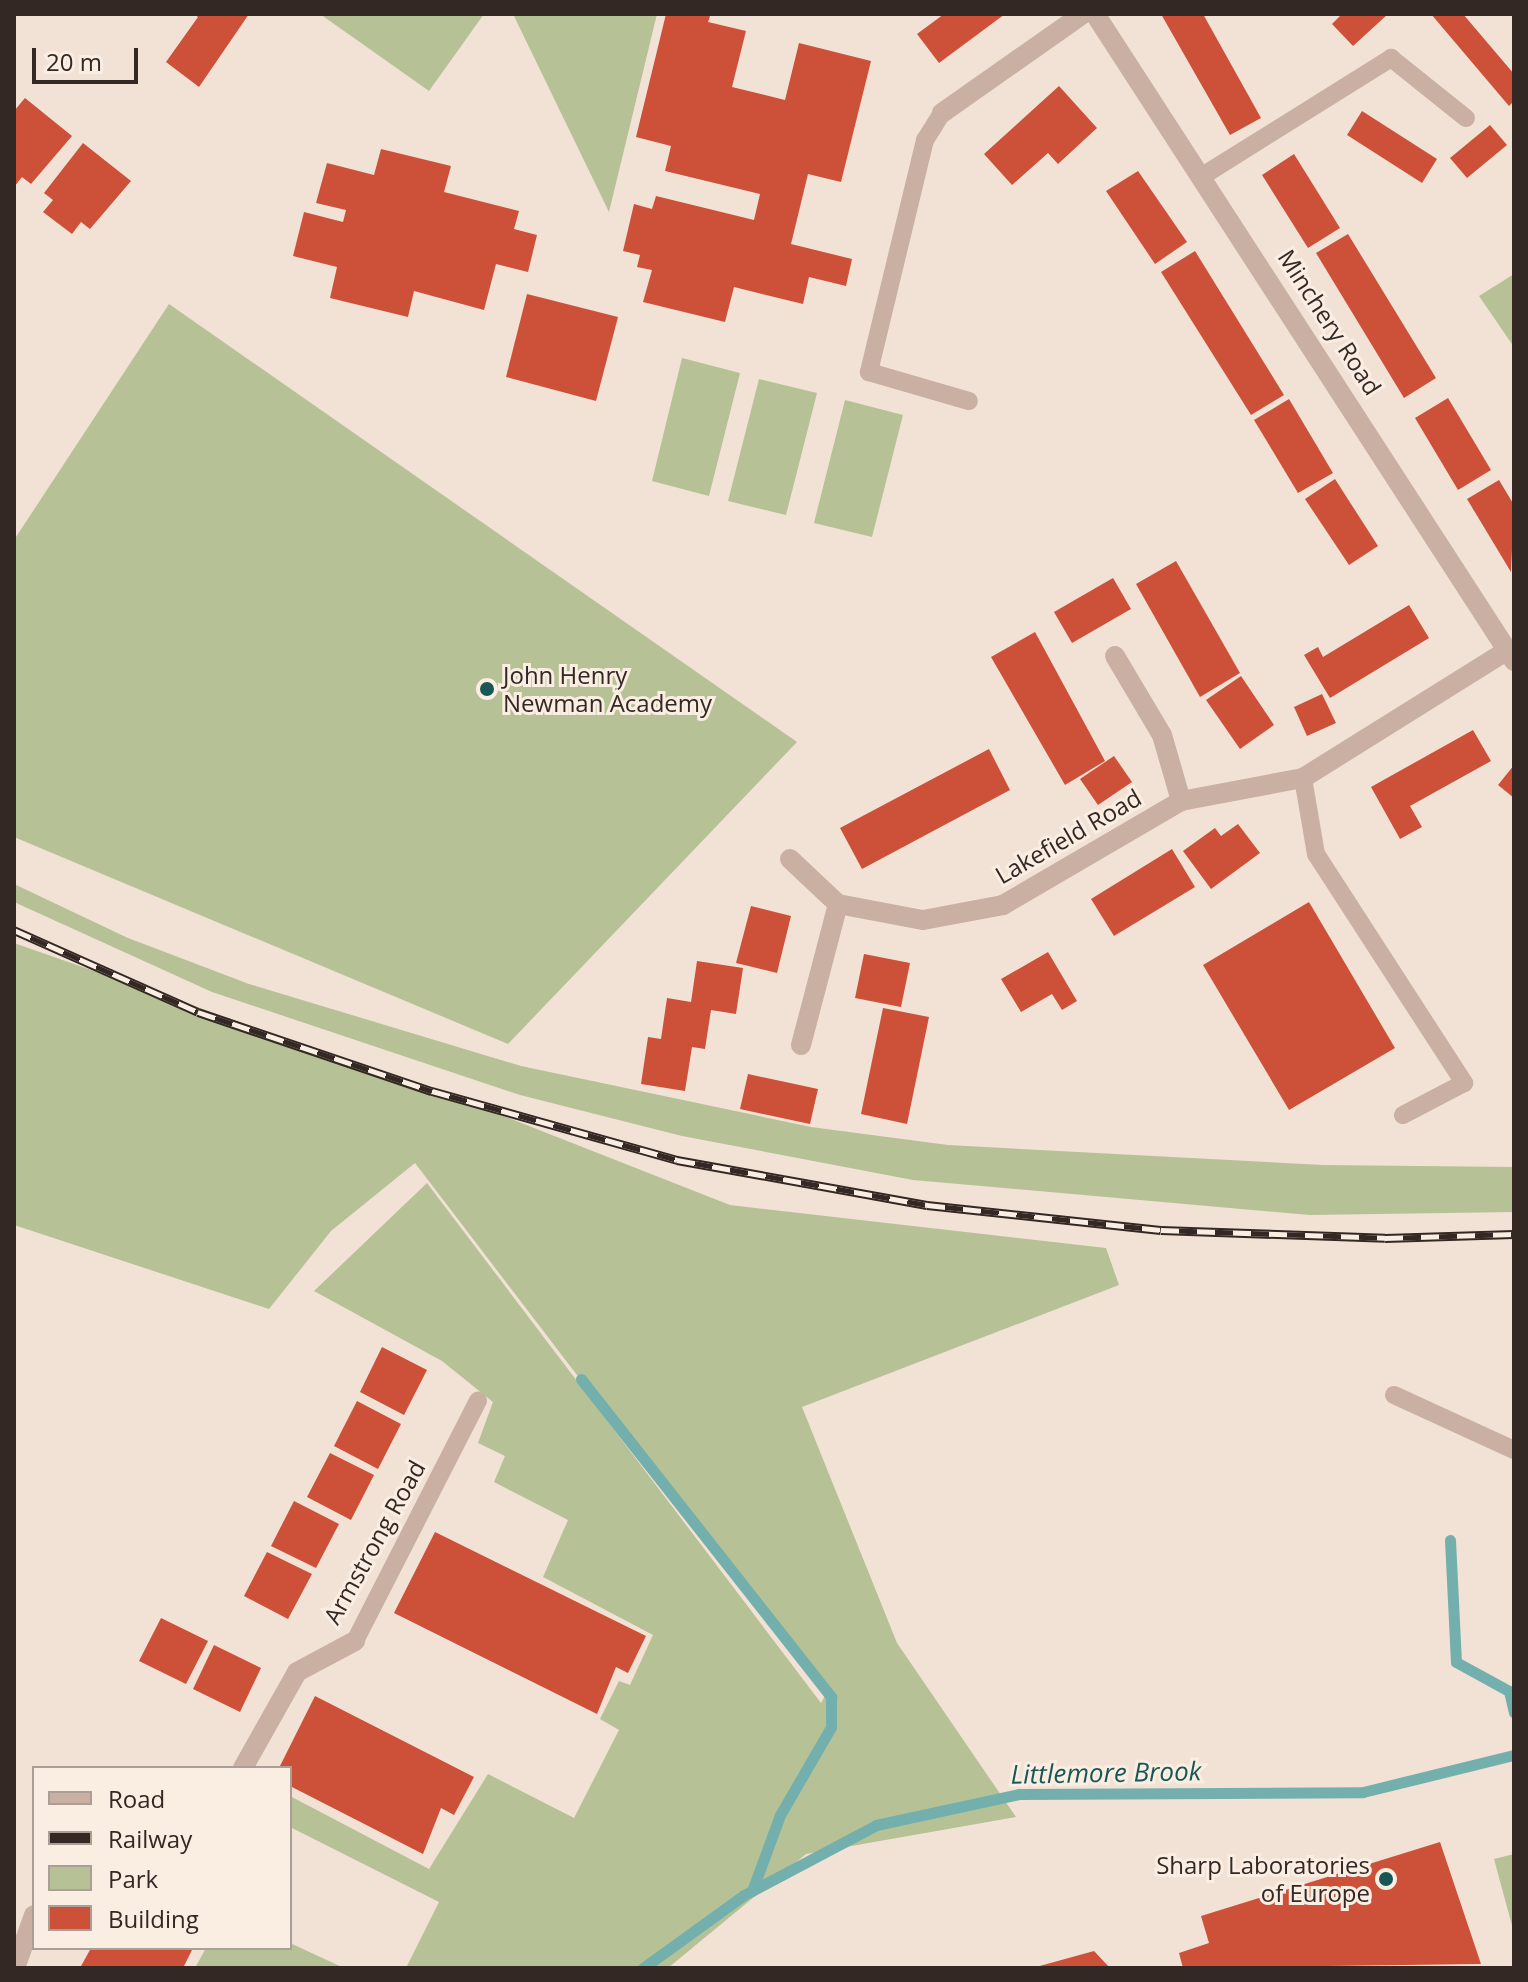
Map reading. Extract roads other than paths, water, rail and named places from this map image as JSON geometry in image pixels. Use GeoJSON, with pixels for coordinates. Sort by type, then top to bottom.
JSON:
{"type":"FeatureCollection","features":[{"type":"Feature","properties":{"kind":"street"},"geometry":{"type":"LineString","coordinates":[[942,113],[1083,14]]}},
{"type":"Feature","properties":{"kind":"street","name":"Minchery Road"},"geometry":{"type":"LineString","coordinates":[[1095,14],[1204,175],[1509,657]]}},
{"type":"Feature","properties":{"kind":"street","name":"Lakefield Road"},"geometry":{"type":"LineString","coordinates":[[1115,656],[1162,735],[1181,801]]}},
{"type":"Feature","properties":{"kind":"street","name":"Lakefield Road"},"geometry":{"type":"LineString","coordinates":[[838,904],[923,920],[1003,905],[1181,801],[1303,778],[1509,657]]}},
{"type":"Feature","properties":{"kind":"street"},"geometry":{"type":"LineString","coordinates":[[790,859],[838,904],[801,1045]]}},
{"type":"Feature","properties":{"kind":"street","name":"Armstrong Road"},"geometry":{"type":"LineString","coordinates":[[244,1766],[297,1672],[355,1641]]}},
{"type":"Feature","properties":{"kind":"street"},"geometry":{"type":"LineString","coordinates":[[15,1968],[32,1921]]}},
{"type":"Feature","properties":{"kind":"lane"},"geometry":{"type":"LineString","coordinates":[[1204,175],[1391,58],[1466,118]]}},
{"type":"Feature","properties":{"kind":"lane"},"geometry":{"type":"LineString","coordinates":[[942,113],[925,140],[869,372],[969,401]]}},
{"type":"Feature","properties":{"kind":"lane"},"geometry":{"type":"LineString","coordinates":[[1303,778],[1316,854],[1464,1083],[1403,1115]]}},
{"type":"Feature","properties":{"kind":"lane"},"geometry":{"type":"LineString","coordinates":[[1394,1395],[1514,1450]]}},
{"type":"Feature","properties":{"kind":"lane","name":"Armstrong Road"},"geometry":{"type":"LineString","coordinates":[[355,1641],[478,1401]]}},
{"type":"Feature","properties":{"kind":"waterway"},"geometry":{"type":"LineString","coordinates":[[581,1379],[831,1697],[831,1727],[780,1815],[752,1891]]}},
{"type":"Feature","properties":{"kind":"waterway"},"geometry":{"type":"LineString","coordinates":[[1450,1540],[1456,1662],[1509,1691],[1514,1712]]}},
{"type":"Feature","properties":{"kind":"waterway","name":"Littlemore Brook"},"geometry":{"type":"LineString","coordinates":[[643,1968],[744,1895],[876,1825],[1019,1794],[1363,1792],[1514,1755]]}},
{"type":"Feature","properties":{"kind":"railway"},"geometry":{"type":"LineString","coordinates":[[14,930],[198,1012],[432,1091],[677,1160],[927,1205],[1161,1230],[1385,1238],[1514,1234]]}},
{"type":"Feature","properties":{"kind":"place","name":"John Henry Newman Academy"},"geometry":{"type":"Point","coordinates":[487,689]}},
{"type":"Feature","properties":{"kind":"place","name":"Sharp Laboratories of Europe"},"geometry":{"type":"Point","coordinates":[1386,1879]}}]}
